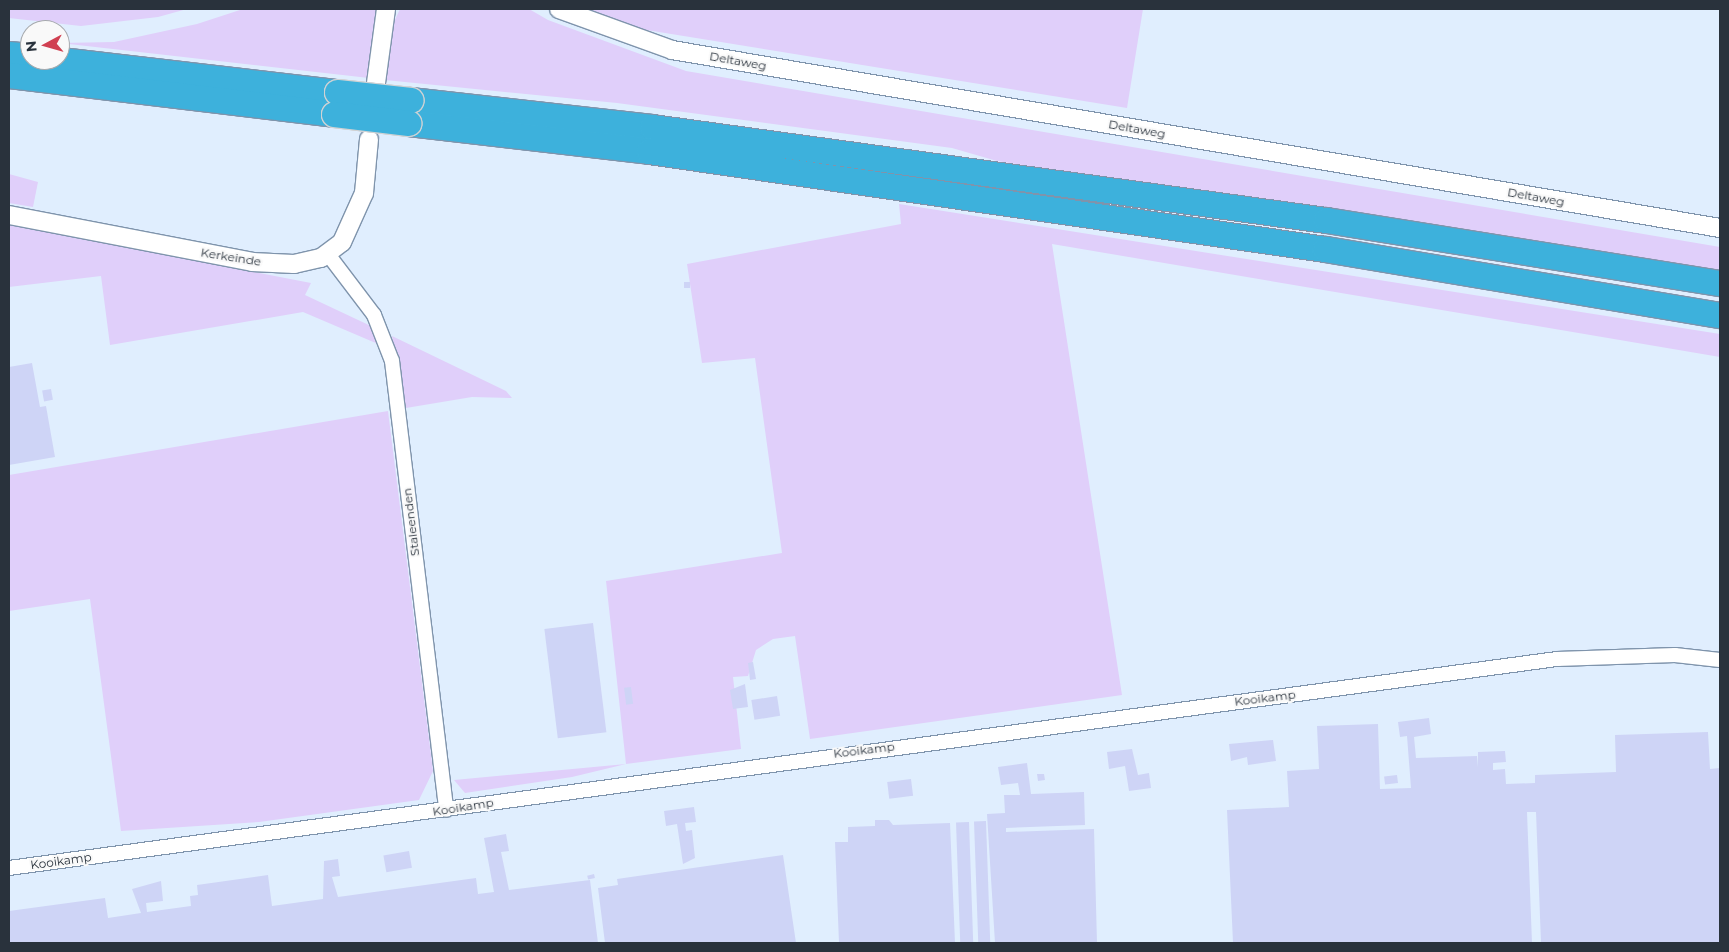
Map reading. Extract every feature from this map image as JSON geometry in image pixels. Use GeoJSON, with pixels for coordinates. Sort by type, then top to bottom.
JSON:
{"type":"FeatureCollection","features":[{"type":"Feature","properties":{"kind":"highway"},"geometry":{"type":"LineString","coordinates":[[70,62],[336,103],[409,112],[649,151],[1325,249],[1720,315]]}},
{"type":"Feature","properties":{"kind":"highway"},"geometry":{"type":"LineString","coordinates":[[9,75],[336,103]]}},
{"type":"Feature","properties":{"kind":"highway"},"geometry":{"type":"LineString","coordinates":[[409,112],[652,127],[1326,220],[1720,283]]}},
{"type":"Feature","properties":{"kind":"street"},"geometry":{"type":"LineString","coordinates":[[376,82],[386,9]]}},
{"type":"Feature","properties":{"kind":"street","name":"Deltaweg"},"geometry":{"type":"LineString","coordinates":[[559,9],[672,50],[1720,228]]}},
{"type":"Feature","properties":{"kind":"street","name":"Kerkeinde"},"geometry":{"type":"LineString","coordinates":[[9,215],[252,262],[294,264],[327,253],[342,242],[358,214],[369,139]]}},
{"type":"Feature","properties":{"kind":"street","name":"Staleenden"},"geometry":{"type":"LineString","coordinates":[[327,253],[374,315],[392,361],[446,810]]}},
{"type":"Feature","properties":{"kind":"street","name":"Kooikamp"},"geometry":{"type":"LineString","coordinates":[[9,868],[1557,659],[1675,655],[1720,660]]}},
{"type":"Feature","properties":{"kind":"shaded area"},"geometry":{"type":"Polygon","coordinates":[[[9,9],[187,9],[158,17],[81,26],[70,25],[70,20],[9,18],[9,9]]]}},
{"type":"Feature","properties":{"kind":"shaded area"},"geometry":{"type":"Polygon","coordinates":[[[243,9],[377,9],[369,78],[70,44],[114,42],[197,24],[243,9]]]}},
{"type":"Feature","properties":{"kind":"shaded area"},"geometry":{"type":"Polygon","coordinates":[[[400,9],[529,9],[548,20],[686,71],[1720,247],[1720,277],[997,161],[952,148],[617,103],[385,80],[394,22],[400,9]]]}},
{"type":"Feature","properties":{"kind":"shaded area"},"geometry":{"type":"Polygon","coordinates":[[[586,9],[1143,9],[1127,108],[628,27],[586,9]]]}},
{"type":"Feature","properties":{"kind":"shaded area"},"geometry":{"type":"Polygon","coordinates":[[[9,174],[38,182],[33,207],[9,203],[9,174]]]}},
{"type":"Feature","properties":{"kind":"shaded area"},"geometry":{"type":"Polygon","coordinates":[[[899,204],[1720,334],[1720,357],[1052,244],[1122,695],[810,739],[795,636],[773,639],[756,650],[748,676],[733,677],[741,749],[626,764],[606,581],[782,553],[755,358],[702,363],[687,264],[901,224],[899,204]]]}},
{"type":"Feature","properties":{"kind":"shaded area"},"geometry":{"type":"Polygon","coordinates":[[[9,225],[311,283],[305,295],[373,327],[378,344],[303,312],[110,345],[101,276],[9,287],[9,225]]]}},
{"type":"Feature","properties":{"kind":"shaded area"},"geometry":{"type":"Polygon","coordinates":[[[392,336],[506,391],[512,398],[472,397],[406,408],[392,336]]]}},
{"type":"Feature","properties":{"kind":"shaded area"},"geometry":{"type":"Polygon","coordinates":[[[388,411],[433,771],[419,800],[259,822],[121,831],[90,599],[9,611],[9,475],[388,411]]]}},
{"type":"Feature","properties":{"kind":"shaded area"},"geometry":{"type":"Polygon","coordinates":[[[626,764],[572,777],[465,793],[454,780],[626,764]]]}},
{"type":"Feature","properties":{"kind":"building"},"geometry":{"type":"Polygon","coordinates":[[[684,282],[690,282],[690,288],[684,288],[684,282]]]}},
{"type":"Feature","properties":{"kind":"building"},"geometry":{"type":"Polygon","coordinates":[[[32,363],[40,407],[46,406],[55,457],[9,465],[9,367],[32,363]]]}},
{"type":"Feature","properties":{"kind":"building"},"geometry":{"type":"Polygon","coordinates":[[[51,389],[53,400],[44,401],[42,391],[51,389]]]}},
{"type":"Feature","properties":{"kind":"building"},"geometry":{"type":"Polygon","coordinates":[[[593,623],[606,732],[558,738],[544,629],[593,623]]]}},
{"type":"Feature","properties":{"kind":"building"},"geometry":{"type":"Polygon","coordinates":[[[753,662],[756,679],[750,680],[748,663],[753,662]]]}},
{"type":"Feature","properties":{"kind":"building"},"geometry":{"type":"Polygon","coordinates":[[[745,684],[748,707],[733,709],[730,690],[745,684]]]}},
{"type":"Feature","properties":{"kind":"building"},"geometry":{"type":"Polygon","coordinates":[[[631,687],[633,704],[626,705],[624,688],[631,687]]]}},
{"type":"Feature","properties":{"kind":"building"},"geometry":{"type":"Polygon","coordinates":[[[777,696],[780,716],[754,720],[751,700],[777,696]]]}},
{"type":"Feature","properties":{"kind":"building"},"geometry":{"type":"Polygon","coordinates":[[[1429,718],[1431,734],[1414,737],[1416,758],[1477,756],[1478,767],[1478,752],[1505,751],[1506,762],[1493,763],[1493,770],[1505,769],[1506,784],[1535,783],[1535,775],[1616,772],[1615,735],[1708,732],[1710,769],[1720,768],[1720,943],[1541,943],[1536,812],[1527,812],[1532,943],[1233,943],[1227,810],[1289,807],[1287,771],[1319,769],[1317,726],[1378,724],[1380,789],[1411,788],[1407,736],[1400,737],[1398,722],[1429,718]]]}},
{"type":"Feature","properties":{"kind":"building"},"geometry":{"type":"Polygon","coordinates":[[[1273,740],[1276,761],[1248,765],[1247,757],[1231,761],[1229,744],[1273,740]]]}},
{"type":"Feature","properties":{"kind":"building"},"geometry":{"type":"Polygon","coordinates":[[[1132,749],[1138,775],[1149,773],[1151,788],[1129,791],[1125,766],[1109,769],[1107,752],[1132,749]]]}},
{"type":"Feature","properties":{"kind":"building"},"geometry":{"type":"Polygon","coordinates":[[[1027,763],[1031,794],[1084,792],[1085,825],[1006,828],[1006,832],[1094,829],[1097,943],[995,943],[987,814],[1005,813],[1004,795],[1020,795],[1018,783],[1001,785],[998,767],[1027,763]]]}},
{"type":"Feature","properties":{"kind":"building"},"geometry":{"type":"Polygon","coordinates":[[[1037,774],[1044,774],[1045,780],[1038,781],[1037,774]]]}},
{"type":"Feature","properties":{"kind":"building"},"geometry":{"type":"Polygon","coordinates":[[[1397,775],[1398,783],[1385,785],[1384,777],[1397,775]]]}},
{"type":"Feature","properties":{"kind":"building"},"geometry":{"type":"Polygon","coordinates":[[[911,779],[913,796],[889,799],[887,782],[911,779]]]}},
{"type":"Feature","properties":{"kind":"building"},"geometry":{"type":"Polygon","coordinates":[[[694,807],[696,822],[685,823],[686,831],[692,830],[695,858],[683,864],[677,824],[666,826],[664,811],[694,807]]]}},
{"type":"Feature","properties":{"kind":"building"},"geometry":{"type":"Polygon","coordinates":[[[875,820],[889,820],[893,825],[950,823],[955,943],[839,943],[835,842],[848,842],[848,827],[875,826],[875,820]]]}},
{"type":"Feature","properties":{"kind":"building"},"geometry":{"type":"Polygon","coordinates":[[[974,821],[986,821],[990,943],[978,943],[974,821]]]}},
{"type":"Feature","properties":{"kind":"building"},"geometry":{"type":"Polygon","coordinates":[[[956,822],[969,822],[973,943],[960,943],[956,822]]]}},
{"type":"Feature","properties":{"kind":"building"},"geometry":{"type":"Polygon","coordinates":[[[506,834],[509,851],[501,852],[509,890],[590,880],[598,943],[9,943],[9,911],[105,898],[108,918],[141,913],[132,889],[161,881],[163,901],[146,903],[147,912],[191,906],[190,896],[198,895],[197,885],[268,875],[272,906],[323,899],[324,861],[338,859],[340,876],[332,877],[338,897],[476,878],[478,894],[494,892],[484,838],[506,834]]]}},
{"type":"Feature","properties":{"kind":"building"},"geometry":{"type":"Polygon","coordinates":[[[409,851],[412,868],[386,872],[383,856],[409,851]]]}},
{"type":"Feature","properties":{"kind":"building"},"geometry":{"type":"Polygon","coordinates":[[[783,855],[796,943],[605,943],[598,888],[618,885],[617,879],[783,855]]]}},
{"type":"Feature","properties":{"kind":"building"},"geometry":{"type":"Polygon","coordinates":[[[594,874],[595,878],[588,880],[587,876],[594,874]]]}}]}
